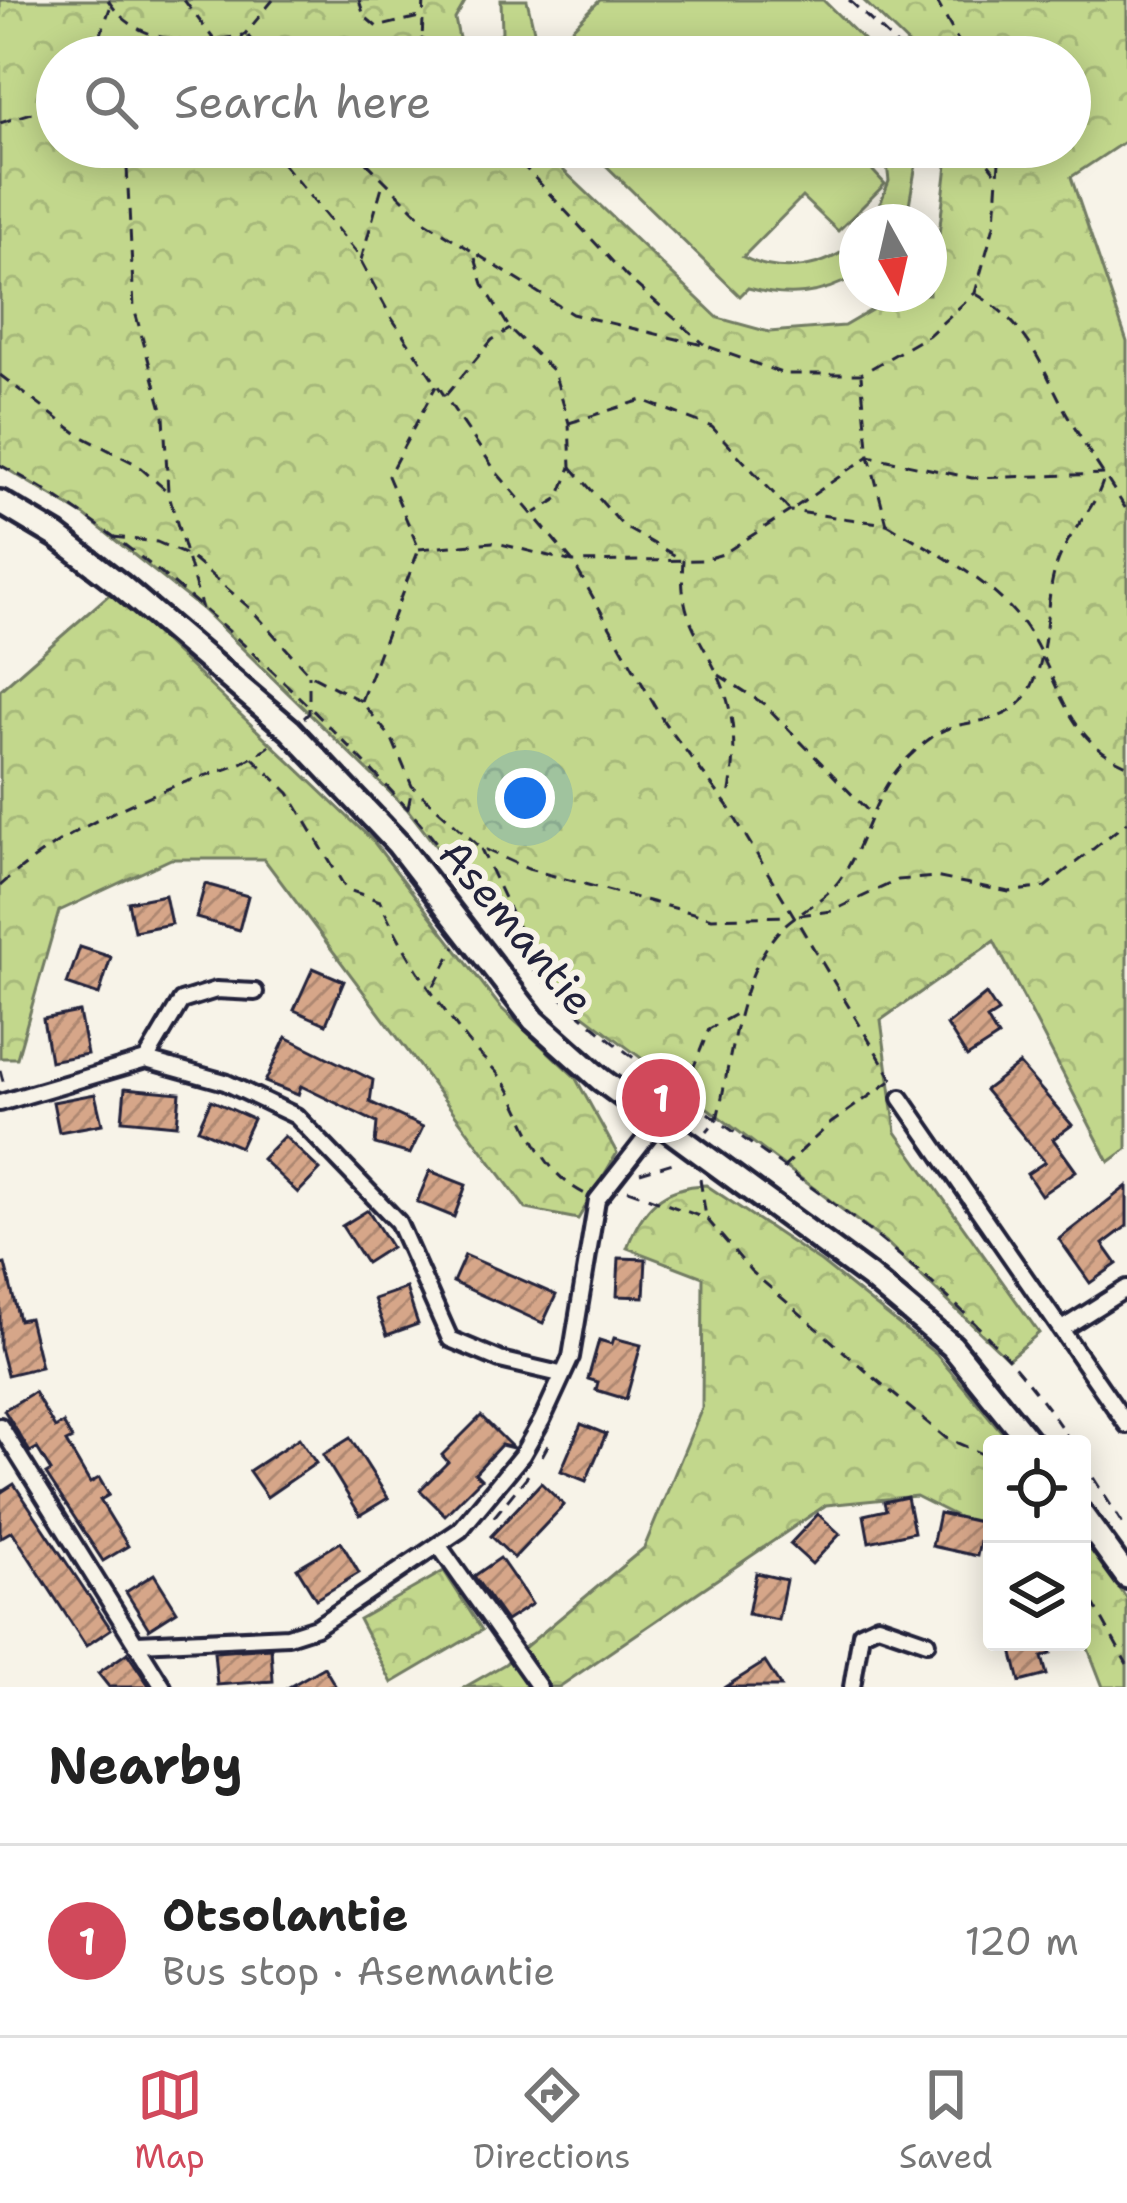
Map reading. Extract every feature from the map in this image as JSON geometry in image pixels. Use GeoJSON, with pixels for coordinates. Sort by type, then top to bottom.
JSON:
{"type":"FeatureCollection","features":[{"type":"Feature","properties":{"kind":"main road","name":"Asemantie"},"geometry":{"type":"LineString","coordinates":[[0,502],[58,536],[119,584],[325,762],[398,844],[534,1020],[658,1121],[870,1277],[952,1346],[1024,1435]]}},
{"type":"Feature","properties":{"kind":"main road"},"geometry":{"type":"LineString","coordinates":[[1091,1527],[1126,1574]]}},
{"type":"Feature","properties":{"kind":"street"},"geometry":{"type":"LineString","coordinates":[[146,1060],[181,1001],[216,990],[255,992]]}},
{"type":"Feature","properties":{"kind":"street"},"geometry":{"type":"LineString","coordinates":[[0,1103],[146,1060],[225,1082],[296,1116],[398,1222],[450,1339],[500,1360],[560,1374]]}},
{"type":"Feature","properties":{"kind":"street"},"geometry":{"type":"LineString","coordinates":[[901,1098],[1127,1425]]}},
{"type":"Feature","properties":{"kind":"street"},"geometry":{"type":"LineString","coordinates":[[138,1643],[288,1636],[316,1627],[460,1530],[522,1455],[571,1357],[597,1200],[658,1121]]}},
{"type":"Feature","properties":{"kind":"street"},"geometry":{"type":"LineString","coordinates":[[1062,1329],[1127,1288]]}},
{"type":"Feature","properties":{"kind":"street"},"geometry":{"type":"LineString","coordinates":[[0,1426],[163,1687]]}},
{"type":"Feature","properties":{"kind":"street"},"geometry":{"type":"LineString","coordinates":[[439,1546],[539,1687]]}},
{"type":"Feature","properties":{"kind":"street"},"geometry":{"type":"LineString","coordinates":[[851,1687],[861,1633],[878,1625],[927,1642]]}},
{"type":"Feature","properties":{"kind":"path"},"geometry":{"type":"LineString","coordinates":[[184,0],[211,36]]}},
{"type":"Feature","properties":{"kind":"path"},"geometry":{"type":"LineString","coordinates":[[239,36],[247,34],[273,0]]}},
{"type":"Feature","properties":{"kind":"path"},"geometry":{"type":"LineString","coordinates":[[359,0],[364,16],[377,28],[419,16]]}},
{"type":"Feature","properties":{"kind":"path"},"geometry":{"type":"LineString","coordinates":[[422,36],[419,16],[424,0]]}},
{"type":"Feature","properties":{"kind":"path"},"geometry":{"type":"LineString","coordinates":[[849,0],[888,36]]}},
{"type":"Feature","properties":{"kind":"path"},"geometry":{"type":"LineString","coordinates":[[936,0],[956,36]]}},
{"type":"Feature","properties":{"kind":"path"},"geometry":{"type":"LineString","coordinates":[[100,36],[110,3],[152,34],[168,36]]}},
{"type":"Feature","properties":{"kind":"path"},"geometry":{"type":"LineString","coordinates":[[0,122],[36,111]]}},
{"type":"Feature","properties":{"kind":"path"},"geometry":{"type":"LineString","coordinates":[[127,168],[134,308],[164,416],[168,492],[202,609]]}},
{"type":"Feature","properties":{"kind":"path"},"geometry":{"type":"LineString","coordinates":[[286,168],[360,261],[497,473],[573,562],[684,754],[727,806],[792,916],[820,953],[901,1098]]}},
{"type":"Feature","properties":{"kind":"path"},"geometry":{"type":"LineString","coordinates":[[373,168],[474,256],[572,314],[706,346],[784,374],[861,374],[929,335],[975,293],[995,222],[997,168]]}},
{"type":"Feature","properties":{"kind":"path"},"geometry":{"type":"LineString","coordinates":[[526,168],[626,276],[706,346]]}},
{"type":"Feature","properties":{"kind":"path"},"geometry":{"type":"LineString","coordinates":[[992,168],[996,174]]}},
{"type":"Feature","properties":{"kind":"path"},"geometry":{"type":"LineString","coordinates":[[360,261],[384,182]]}},
{"type":"Feature","properties":{"kind":"path"},"geometry":{"type":"LineString","coordinates":[[474,256],[483,284],[510,329],[554,372],[569,423],[571,467],[560,498],[535,513]]}},
{"type":"Feature","properties":{"kind":"path"},"geometry":{"type":"LineString","coordinates":[[975,293],[1002,309],[1044,361],[1074,428],[1127,511]]}},
{"type":"Feature","properties":{"kind":"path"},"geometry":{"type":"LineString","coordinates":[[445,396],[492,340],[510,329]]}},
{"type":"Feature","properties":{"kind":"path"},"geometry":{"type":"LineString","coordinates":[[861,374],[868,456],[887,524]]}},
{"type":"Feature","properties":{"kind":"path"},"geometry":{"type":"LineString","coordinates":[[0,375],[79,435],[136,464],[168,492]]}},
{"type":"Feature","properties":{"kind":"path"},"geometry":{"type":"LineString","coordinates":[[361,701],[395,625],[419,549],[388,476],[436,384]]}},
{"type":"Feature","properties":{"kind":"path"},"geometry":{"type":"LineString","coordinates":[[569,423],[642,400],[712,427],[790,512],[887,524],[939,554],[1024,625],[1081,735],[1127,766]]}},
{"type":"Feature","properties":{"kind":"path"},"geometry":{"type":"LineString","coordinates":[[419,549],[493,542],[573,562],[683,560],[723,554],[868,456],[972,478],[1105,474]]}},
{"type":"Feature","properties":{"kind":"path"},"geometry":{"type":"LineString","coordinates":[[571,467],[624,526],[683,560]]}},
{"type":"Feature","properties":{"kind":"path"},"geometry":{"type":"LineString","coordinates":[[1065,1435],[1008,1359],[889,1244],[717,1119],[744,1009],[770,941],[792,916],[826,896],[840,880],[882,784],[946,728],[1011,713],[1028,693],[1041,662],[1051,583],[1063,550],[1099,499],[1105,474]]}},
{"type":"Feature","properties":{"kind":"path"},"geometry":{"type":"LineString","coordinates":[[111,537],[157,542],[189,556],[251,609],[309,674],[361,701],[392,740],[412,786],[480,847],[528,869],[712,918],[792,916],[832,911],[898,880],[935,877],[1010,892],[1045,887],[1127,822]]}},
{"type":"Feature","properties":{"kind":"path"},"geometry":{"type":"LineString","coordinates":[[683,560],[680,595],[692,633],[718,674],[729,706],[735,753],[727,806]]}},
{"type":"Feature","properties":{"kind":"path"},"geometry":{"type":"LineString","coordinates":[[309,674],[309,713]]}},
{"type":"Feature","properties":{"kind":"path"},"geometry":{"type":"LineString","coordinates":[[718,674],[764,704],[871,815]]}},
{"type":"Feature","properties":{"kind":"path"},"geometry":{"type":"LineString","coordinates":[[0,886],[109,814],[183,782],[237,770],[276,742]]}},
{"type":"Feature","properties":{"kind":"path"},"geometry":{"type":"LineString","coordinates":[[253,758],[289,793],[346,889],[380,902],[402,950],[434,987],[466,1041],[484,1054],[511,1092],[540,1154],[573,1188],[597,1200]]}},
{"type":"Feature","properties":{"kind":"path"},"geometry":{"type":"LineString","coordinates":[[408,810],[412,786]]}},
{"type":"Feature","properties":{"kind":"path"},"geometry":{"type":"LineString","coordinates":[[480,847],[519,931],[568,1003]]}},
{"type":"Feature","properties":{"kind":"path"},"geometry":{"type":"LineString","coordinates":[[434,987],[464,934]]}},
{"type":"Feature","properties":{"kind":"path"},"geometry":{"type":"LineString","coordinates":[[684,1093],[691,1063],[709,1029],[744,1009]]}},
{"type":"Feature","properties":{"kind":"path"},"geometry":{"type":"LineString","coordinates":[[642,1084],[652,1072]]}},
{"type":"Feature","properties":{"kind":"path"},"geometry":{"type":"LineString","coordinates":[[783,1168],[831,1123],[893,1079]]}},
{"type":"Feature","properties":{"kind":"path"},"geometry":{"type":"LineString","coordinates":[[705,1156],[698,1172],[707,1219],[751,1271],[946,1438],[983,1454]]}},
{"type":"Feature","properties":{"kind":"path"},"geometry":{"type":"LineString","coordinates":[[626,1190],[707,1219]]}},
{"type":"Feature","properties":{"kind":"path"},"geometry":{"type":"LineString","coordinates":[[1091,1474],[1127,1531]]}},
{"type":"Feature","properties":{"kind":"path"},"geometry":{"type":"LineString","coordinates":[[1091,1598],[1127,1664]]}},
{"type":"Feature","properties":{"kind":"green space"},"geometry":{"type":"Polygon","coordinates":[[[0,0],[466,0],[455,19],[459,36],[36,36],[36,168],[561,168],[718,318],[769,332],[844,326],[868,312],[947,312],[947,204],[942,204],[947,168],[1085,168],[1071,177],[1127,342],[1127,1149],[1109,1162],[994,941],[881,1020],[896,1132],[1039,1333],[1008,1359],[888,1244],[568,1003],[509,941],[408,810],[202,609],[85,516],[0,465],[0,0]]]}},
{"type":"Feature","properties":{"kind":"green space"},"geometry":{"type":"Polygon","coordinates":[[[501,0],[527,0],[535,36],[498,36],[501,0]]]}},
{"type":"Feature","properties":{"kind":"green space"},"geometry":{"type":"Polygon","coordinates":[[[600,0],[823,0],[860,36],[565,36],[600,0]]]}},
{"type":"Feature","properties":{"kind":"green space"},"geometry":{"type":"Polygon","coordinates":[[[863,0],[1127,0],[1127,140],[1091,164],[1091,36],[900,36],[863,0]]]}},
{"type":"Feature","properties":{"kind":"green space"},"geometry":{"type":"Polygon","coordinates":[[[609,168],[870,168],[885,184],[865,204],[839,204],[838,231],[802,197],[743,257],[787,268],[839,254],[839,284],[790,294],[748,288],[740,296],[609,168]]]}},
{"type":"Feature","properties":{"kind":"green space"},"geometry":{"type":"Polygon","coordinates":[[[887,168],[915,168],[909,204],[880,204],[889,181],[887,168]]]}},
{"type":"Feature","properties":{"kind":"green space"},"geometry":{"type":"Polygon","coordinates":[[[112,592],[373,841],[501,1008],[575,1077],[617,1153],[578,1219],[526,1209],[264,859],[171,859],[59,911],[17,1058],[0,1058],[0,690],[112,592]]]}},
{"type":"Feature","properties":{"kind":"green space"},"geometry":{"type":"Polygon","coordinates":[[[706,1185],[821,1262],[936,1354],[1004,1435],[983,1435],[983,1530],[916,1496],[826,1505],[559,1687],[465,1687],[505,1664],[644,1548],[702,1408],[703,1277],[627,1248],[639,1221],[656,1202],[691,1186],[706,1185]]]}},
{"type":"Feature","properties":{"kind":"green space"},"geometry":{"type":"Polygon","coordinates":[[[1091,1547],[1127,1599],[1127,1687],[1103,1687],[1089,1651],[1091,1547]]]}},
{"type":"Feature","properties":{"kind":"green space"},"geometry":{"type":"Polygon","coordinates":[[[444,1571],[482,1630],[392,1683],[359,1619],[444,1571]]]}},
{"type":"Feature","properties":{"kind":"building"},"geometry":{"type":"Polygon","coordinates":[[[205,884],[248,896],[239,930],[196,918],[205,884]]]}},
{"type":"Feature","properties":{"kind":"building"},"geometry":{"type":"Polygon","coordinates":[[[165,895],[171,924],[134,931],[128,902],[165,895]]]}},
{"type":"Feature","properties":{"kind":"building"},"geometry":{"type":"Polygon","coordinates":[[[80,947],[111,957],[99,995],[67,984],[80,947]]]}},
{"type":"Feature","properties":{"kind":"building"},"geometry":{"type":"Polygon","coordinates":[[[313,968],[344,981],[326,1024],[294,1010],[313,968]]]}},
{"type":"Feature","properties":{"kind":"building"},"geometry":{"type":"Polygon","coordinates":[[[986,994],[998,1012],[987,1019],[998,1037],[967,1057],[947,1025],[986,994]]]}},
{"type":"Feature","properties":{"kind":"building"},"geometry":{"type":"Polygon","coordinates":[[[79,1012],[87,1054],[50,1061],[43,1019],[79,1012]]]}},
{"type":"Feature","properties":{"kind":"building"},"geometry":{"type":"Polygon","coordinates":[[[286,1037],[373,1080],[370,1102],[423,1127],[410,1154],[375,1144],[377,1123],[301,1086],[298,1095],[265,1082],[286,1037]]]}},
{"type":"Feature","properties":{"kind":"building"},"geometry":{"type":"Polygon","coordinates":[[[1019,1064],[1072,1125],[1053,1139],[1076,1171],[1041,1195],[1027,1174],[1045,1162],[985,1090],[1019,1064]]]}},
{"type":"Feature","properties":{"kind":"building"},"geometry":{"type":"Polygon","coordinates":[[[125,1088],[180,1093],[177,1125],[122,1120],[125,1088]]]}},
{"type":"Feature","properties":{"kind":"building"},"geometry":{"type":"Polygon","coordinates":[[[95,1094],[102,1124],[59,1132],[53,1102],[95,1094]]]}},
{"type":"Feature","properties":{"kind":"building"},"geometry":{"type":"Polygon","coordinates":[[[211,1100],[253,1119],[240,1147],[198,1129],[211,1100]]]}},
{"type":"Feature","properties":{"kind":"building"},"geometry":{"type":"Polygon","coordinates":[[[284,1136],[320,1170],[298,1193],[262,1159],[284,1136]]]}},
{"type":"Feature","properties":{"kind":"building"},"geometry":{"type":"Polygon","coordinates":[[[430,1171],[466,1185],[454,1217],[417,1202],[430,1171]]]}},
{"type":"Feature","properties":{"kind":"building"},"geometry":{"type":"Polygon","coordinates":[[[1127,1186],[1127,1226],[1103,1244],[1117,1264],[1090,1283],[1059,1239],[1127,1186]]]}},
{"type":"Feature","properties":{"kind":"building"},"geometry":{"type":"Polygon","coordinates":[[[368,1210],[391,1247],[366,1263],[342,1226],[368,1210]]]}},
{"type":"Feature","properties":{"kind":"building"},"geometry":{"type":"Polygon","coordinates":[[[465,1255],[556,1295],[543,1323],[453,1282],[465,1255]]]}},
{"type":"Feature","properties":{"kind":"building"},"geometry":{"type":"Polygon","coordinates":[[[619,1258],[646,1259],[644,1297],[617,1296],[619,1258]]]}},
{"type":"Feature","properties":{"kind":"building"},"geometry":{"type":"Polygon","coordinates":[[[5,1264],[19,1320],[29,1318],[41,1367],[7,1375],[0,1348],[0,1265],[5,1264]]]}},
{"type":"Feature","properties":{"kind":"building"},"geometry":{"type":"Polygon","coordinates":[[[406,1288],[418,1324],[387,1335],[374,1299],[406,1288]]]}},
{"type":"Feature","properties":{"kind":"building"},"geometry":{"type":"Polygon","coordinates":[[[614,1338],[641,1345],[626,1399],[596,1390],[598,1382],[588,1379],[599,1340],[612,1344],[614,1338]]]}},
{"type":"Feature","properties":{"kind":"building"},"geometry":{"type":"Polygon","coordinates":[[[34,1392],[55,1428],[63,1423],[72,1439],[66,1442],[90,1483],[99,1478],[109,1495],[100,1500],[128,1546],[103,1561],[46,1474],[51,1471],[37,1448],[30,1452],[4,1410],[34,1392]]]}},
{"type":"Feature","properties":{"kind":"building"},"geometry":{"type":"Polygon","coordinates":[[[481,1416],[513,1448],[501,1445],[475,1473],[481,1479],[445,1515],[420,1490],[448,1462],[442,1455],[481,1416]]]}},
{"type":"Feature","properties":{"kind":"building"},"geometry":{"type":"Polygon","coordinates":[[[581,1424],[606,1434],[586,1481],[561,1471],[581,1424]]]}},
{"type":"Feature","properties":{"kind":"building"},"geometry":{"type":"Polygon","coordinates":[[[299,1438],[316,1463],[267,1497],[249,1471],[299,1438]]]}},
{"type":"Feature","properties":{"kind":"building"},"geometry":{"type":"Polygon","coordinates":[[[350,1438],[388,1498],[360,1515],[323,1455],[350,1438]]]}},
{"type":"Feature","properties":{"kind":"building"},"geometry":{"type":"Polygon","coordinates":[[[541,1483],[564,1505],[514,1558],[491,1536],[541,1483]]]}},
{"type":"Feature","properties":{"kind":"building"},"geometry":{"type":"Polygon","coordinates":[[[14,1484],[111,1629],[86,1646],[12,1531],[0,1538],[0,1493],[14,1484]]]}},
{"type":"Feature","properties":{"kind":"building"},"geometry":{"type":"Polygon","coordinates":[[[907,1497],[914,1532],[869,1542],[864,1515],[886,1510],[884,1502],[907,1497]]]}},
{"type":"Feature","properties":{"kind":"building"},"geometry":{"type":"Polygon","coordinates":[[[939,1513],[983,1523],[977,1556],[932,1546],[939,1513]]]}},
{"type":"Feature","properties":{"kind":"building"},"geometry":{"type":"Polygon","coordinates":[[[818,1514],[840,1534],[812,1564],[790,1544],[818,1514]]]}},
{"type":"Feature","properties":{"kind":"building"},"geometry":{"type":"Polygon","coordinates":[[[341,1542],[359,1573],[316,1599],[297,1568],[341,1542]]]}},
{"type":"Feature","properties":{"kind":"building"},"geometry":{"type":"Polygon","coordinates":[[[500,1558],[532,1604],[506,1621],[474,1576],[500,1558]]]}},
{"type":"Feature","properties":{"kind":"building"},"geometry":{"type":"Polygon","coordinates":[[[756,1573],[786,1580],[778,1620],[748,1614],[756,1573]]]}},
{"type":"Feature","properties":{"kind":"building"},"geometry":{"type":"Polygon","coordinates":[[[154,1574],[177,1611],[149,1629],[126,1592],[154,1574]]]}},
{"type":"Feature","properties":{"kind":"building"},"geometry":{"type":"Polygon","coordinates":[[[271,1648],[273,1681],[217,1685],[214,1652],[271,1648]]]}},
{"type":"Feature","properties":{"kind":"building"},"geometry":{"type":"Polygon","coordinates":[[[1012,1651],[1050,1651],[1042,1657],[1047,1675],[1020,1682],[1012,1651]]]}},
{"type":"Feature","properties":{"kind":"building"},"geometry":{"type":"Polygon","coordinates":[[[127,1653],[150,1687],[109,1687],[98,1673],[127,1653]]]}},
{"type":"Feature","properties":{"kind":"building"},"geometry":{"type":"Polygon","coordinates":[[[765,1662],[781,1687],[725,1687],[765,1662]]]}},
{"type":"Feature","properties":{"kind":"building"},"geometry":{"type":"Polygon","coordinates":[[[324,1667],[336,1687],[289,1687],[324,1667]]]}},
{"type":"Feature","properties":{"kind":"place","name":"Otsolantie"},"geometry":{"type":"Point","coordinates":[661,1098]}}]}
